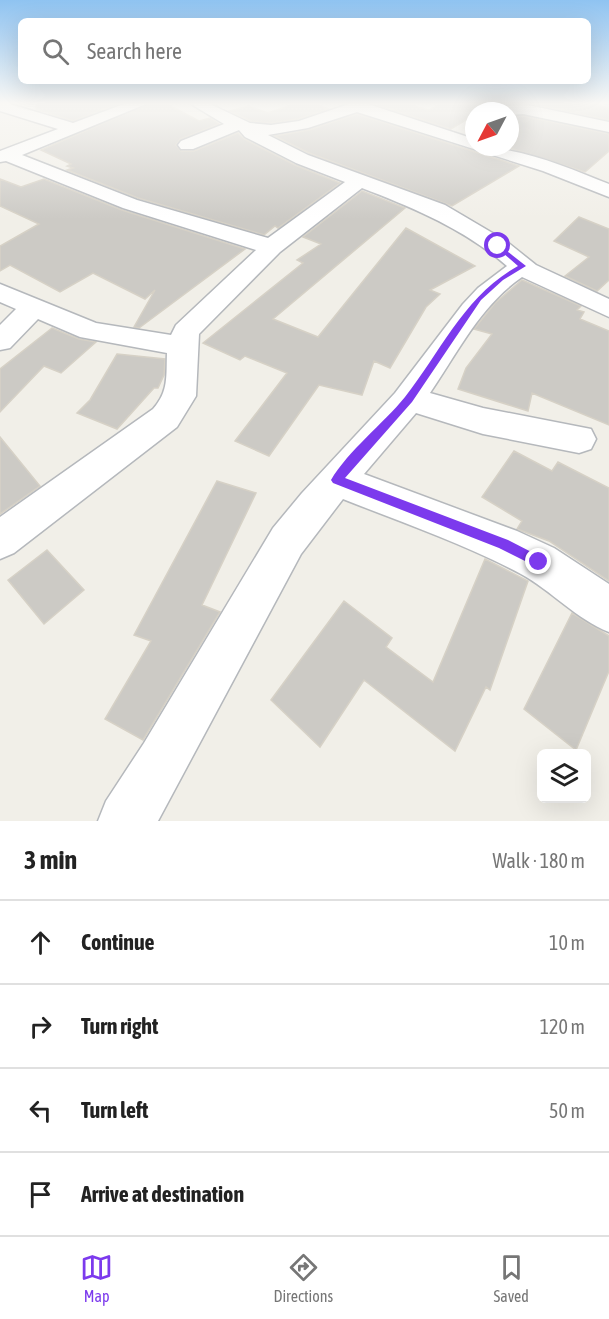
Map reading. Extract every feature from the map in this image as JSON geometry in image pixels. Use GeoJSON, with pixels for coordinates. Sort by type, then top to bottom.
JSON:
{"type":"FeatureCollection","features":[{"type":"Feature","properties":{"kind":"street"},"geometry":{"type":"LineString","coordinates":[[4,156],[39,142]]}},
{"type":"Feature","properties":{"kind":"street"},"geometry":{"type":"LineString","coordinates":[[187,145],[200,142]]}},
{"type":"Feature","properties":{"kind":"street"},"geometry":{"type":"LineString","coordinates":[[274,142],[302,159],[437,210],[498,246],[523,266],[609,309]]}},
{"type":"Feature","properties":{"kind":"street"},"geometry":{"type":"LineString","coordinates":[[4,156],[130,204],[272,247]]}},
{"type":"Feature","properties":{"kind":"street"},"geometry":{"type":"LineString","coordinates":[[511,156],[550,167],[609,191]]}},
{"type":"Feature","properties":{"kind":"street"},"geometry":{"type":"LineString","coordinates":[[0,540],[150,430],[176,408],[181,398],[184,377],[180,346],[186,331],[272,247],[360,180]]}},
{"type":"Feature","properties":{"kind":"street"},"geometry":{"type":"LineString","coordinates":[[126,821],[163,762],[287,541],[308,512],[408,399],[479,299],[501,278],[523,266]]}},
{"type":"Feature","properties":{"kind":"street"},"geometry":{"type":"LineString","coordinates":[[0,292],[90,331],[180,346]]}},
{"type":"Feature","properties":{"kind":"street"},"geometry":{"type":"LineString","coordinates":[[0,340],[34,307]]}},
{"type":"Feature","properties":{"kind":"street"},"geometry":{"type":"LineString","coordinates":[[408,399],[483,421],[579,439]]}},
{"type":"Feature","properties":{"kind":"street"},"geometry":{"type":"LineString","coordinates":[[337,480],[503,544],[539,562],[609,610]]}},
{"type":"Feature","properties":{"kind":"building"},"geometry":{"type":"Polygon","coordinates":[[[59,142],[178,142],[176,145],[181,151],[194,151],[215,142],[250,142],[295,165],[340,183],[278,228],[275,226],[264,235],[138,198],[67,170],[73,168],[67,166],[71,164],[41,150],[59,142]]]}},
{"type":"Feature","properties":{"kind":"building"},"geometry":{"type":"Polygon","coordinates":[[[288,142],[445,142],[465,149],[465,156],[488,156],[519,166],[452,206],[309,153],[288,142]]]}},
{"type":"Feature","properties":{"kind":"building"},"geometry":{"type":"Polygon","coordinates":[[[519,142],[609,142],[609,151],[585,172],[519,151],[519,142]]]}},
{"type":"Feature","properties":{"kind":"building"},"geometry":{"type":"Polygon","coordinates":[[[0,179],[21,187],[44,179],[122,210],[245,249],[139,328],[134,327],[155,290],[145,299],[93,273],[60,292],[10,265],[0,271],[0,246],[39,224],[0,206],[0,179]]]}},
{"type":"Feature","properties":{"kind":"building"},"geometry":{"type":"Polygon","coordinates":[[[362,191],[405,208],[273,319],[318,337],[406,228],[475,266],[430,290],[440,294],[426,307],[390,368],[374,361],[362,395],[319,385],[269,456],[235,441],[287,373],[245,356],[240,360],[203,343],[303,263],[297,260],[321,244],[303,237],[362,191]]]}},
{"type":"Feature","properties":{"kind":"building"},"geometry":{"type":"Polygon","coordinates":[[[579,217],[609,229],[609,280],[597,291],[565,276],[589,257],[554,241],[579,217]]]}},
{"type":"Feature","properties":{"kind":"building"},"geometry":{"type":"Polygon","coordinates":[[[522,280],[581,306],[577,310],[584,312],[580,319],[609,331],[609,425],[532,393],[528,411],[458,389],[466,368],[492,334],[474,329],[495,303],[522,280]]]}},
{"type":"Feature","properties":{"kind":"building"},"geometry":{"type":"Polygon","coordinates":[[[52,328],[79,339],[96,342],[61,373],[44,366],[0,412],[0,369],[52,328]]]}},
{"type":"Feature","properties":{"kind":"building"},"geometry":{"type":"Polygon","coordinates":[[[117,354],[165,359],[164,375],[158,388],[154,388],[117,429],[77,413],[90,400],[117,354]]]}},
{"type":"Feature","properties":{"kind":"building"},"geometry":{"type":"Polygon","coordinates":[[[0,437],[40,486],[0,514],[0,437]]]}},
{"type":"Feature","properties":{"kind":"building"},"geometry":{"type":"Polygon","coordinates":[[[514,451],[552,471],[558,462],[609,488],[609,581],[549,541],[517,529],[522,521],[482,497],[514,451]]]}},
{"type":"Feature","properties":{"kind":"building"},"geometry":{"type":"Polygon","coordinates":[[[217,481],[256,493],[202,605],[220,612],[143,740],[105,719],[151,641],[134,635],[217,481]]]}},
{"type":"Feature","properties":{"kind":"building"},"geometry":{"type":"Polygon","coordinates":[[[47,550],[84,590],[44,624],[8,580],[47,550]]]}},
{"type":"Feature","properties":{"kind":"building"},"geometry":{"type":"Polygon","coordinates":[[[485,559],[528,581],[490,690],[486,687],[455,751],[364,680],[320,747],[271,700],[344,601],[392,638],[386,647],[433,682],[485,559]]]}},
{"type":"Feature","properties":{"kind":"building"},"geometry":{"type":"Polygon","coordinates":[[[572,613],[609,636],[609,671],[576,749],[524,709],[572,613]]]}},
{"type":"Feature","properties":{"kind":"route"},"geometry":{"type":"LineString","coordinates":[[498,246],[523,266],[501,278],[479,299],[408,399],[337,480],[503,544],[539,562]]}}]}
